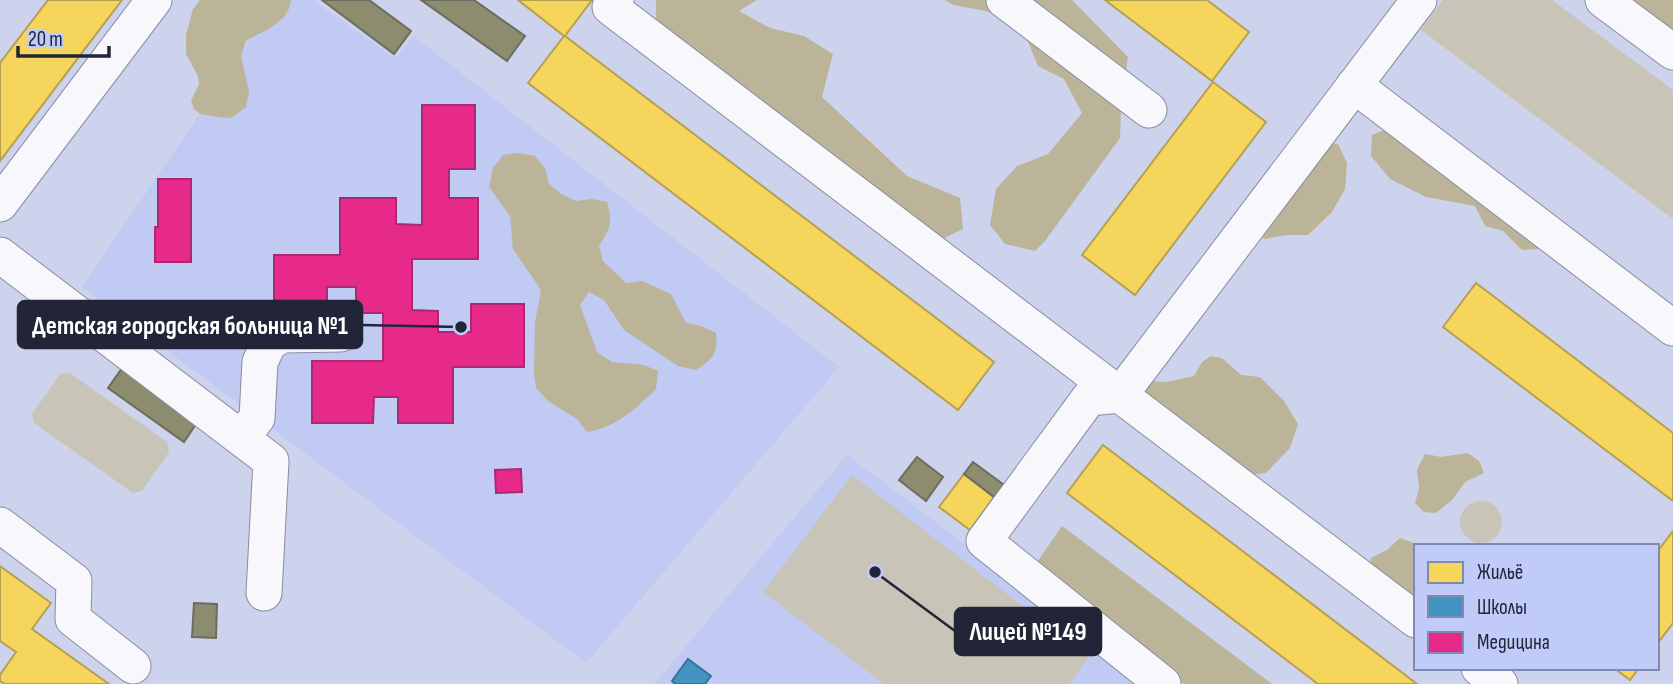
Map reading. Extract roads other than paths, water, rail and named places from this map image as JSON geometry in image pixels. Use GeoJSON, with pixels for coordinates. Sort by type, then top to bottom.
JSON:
{"type":"FeatureCollection","features":[{"type":"Feature","properties":{"kind":"street"},"geometry":{"type":"LineString","coordinates":[[0,204],[155,0]]}},
{"type":"Feature","properties":{"kind":"street"},"geometry":{"type":"LineString","coordinates":[[616,0],[610,7],[1414,618]]}},
{"type":"Feature","properties":{"kind":"street"},"geometry":{"type":"LineString","coordinates":[[1004,0],[1149,110]]}},
{"type":"Feature","properties":{"kind":"street"},"geometry":{"type":"LineString","coordinates":[[1163,684],[984,541],[1090,398],[1120,395],[1419,0]]}},
{"type":"Feature","properties":{"kind":"street"},"geometry":{"type":"LineString","coordinates":[[1603,0],[1673,52]]}},
{"type":"Feature","properties":{"kind":"street"},"geometry":{"type":"LineString","coordinates":[[1354,85],[1673,328]]}},
{"type":"Feature","properties":{"kind":"street"},"geometry":{"type":"LineString","coordinates":[[0,255],[271,461],[264,593]]}},
{"type":"Feature","properties":{"kind":"street"},"geometry":{"type":"LineString","coordinates":[[241,438],[257,418],[260,362],[269,343],[282,335],[341,334]]}},
{"type":"Feature","properties":{"kind":"street"},"geometry":{"type":"LineString","coordinates":[[0,525],[74,581],[73,620],[133,666]]}},
{"type":"Feature","properties":{"kind":"street"},"geometry":{"type":"LineString","coordinates":[[1482,670],[1500,684]]}},
{"type":"Feature","properties":{"kind":"place","name":"Детская городская больница №1"},"geometry":{"type":"Point","coordinates":[461,327]}},
{"type":"Feature","properties":{"kind":"place","name":"Лицей №149"},"geometry":{"type":"Point","coordinates":[875,572]}}]}
